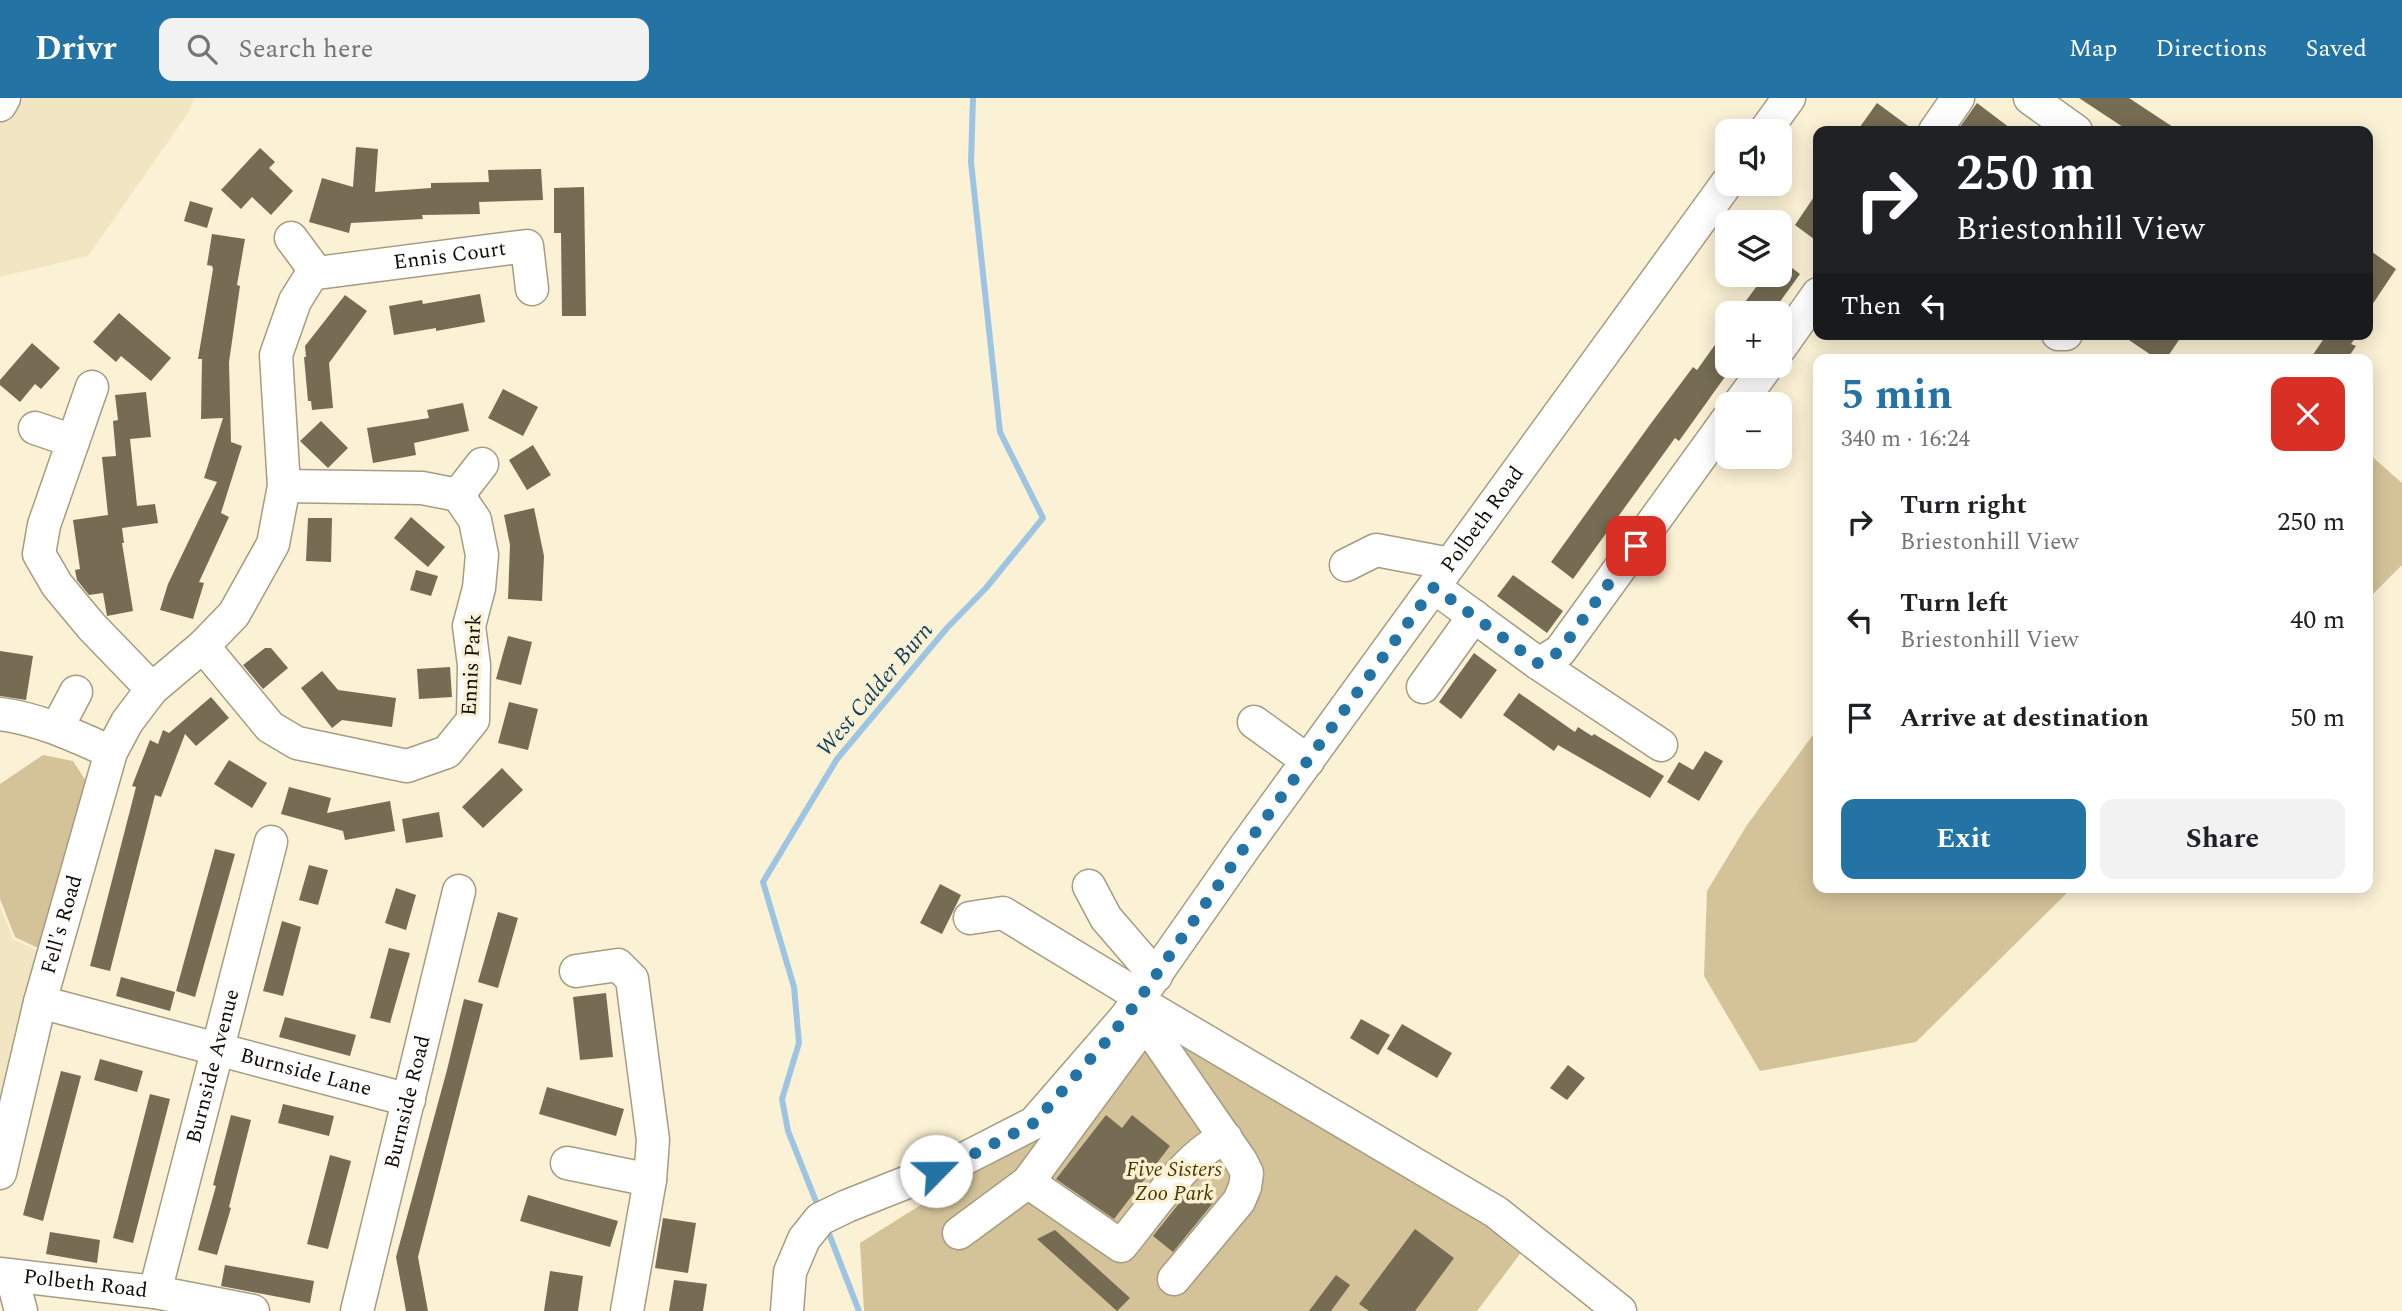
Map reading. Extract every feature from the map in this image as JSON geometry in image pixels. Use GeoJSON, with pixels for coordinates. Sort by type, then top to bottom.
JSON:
{"type":"FeatureCollection","features":[{"type":"Feature","properties":{"kind":"street"},"geometry":{"type":"LineString","coordinates":[[0,105],[4,98]]}},
{"type":"Feature","properties":{"kind":"street"},"geometry":{"type":"LineString","coordinates":[[1774,119],[1789,98]]}},
{"type":"Feature","properties":{"kind":"street"},"geometry":{"type":"LineString","coordinates":[[1938,126],[1958,98]]}},
{"type":"Feature","properties":{"kind":"street"},"geometry":{"type":"LineString","coordinates":[[2029,98],[2069,126]]}},
{"type":"Feature","properties":{"kind":"street","name":"Polbeth Road"},"geometry":{"type":"LineString","coordinates":[[787,1311],[790,1272],[804,1239],[833,1212],[958,1162],[1034,1123],[1141,1004],[1308,761],[1718,196]]}},
{"type":"Feature","properties":{"kind":"street"},"geometry":{"type":"LineString","coordinates":[[92,387],[44,525],[39,554],[57,585],[92,627],[152,689],[203,646],[234,614],[273,544],[284,486],[276,355],[295,300],[310,277],[317,273],[291,238]]}},
{"type":"Feature","properties":{"kind":"street","name":"Ennis Court"},"geometry":{"type":"LineString","coordinates":[[317,273],[527,246],[532,289]]}},
{"type":"Feature","properties":{"kind":"street"},"geometry":{"type":"LineString","coordinates":[[1792,331],[1813,301]]}},
{"type":"Feature","properties":{"kind":"street"},"geometry":{"type":"LineString","coordinates":[[35,428],[73,441]]}},
{"type":"Feature","properties":{"kind":"street"},"geometry":{"type":"LineString","coordinates":[[1539,664],[1560,651],[1715,437]]}},
{"type":"Feature","properties":{"kind":"street"},"geometry":{"type":"LineString","coordinates":[[284,486],[422,488],[458,495],[482,464]]}},
{"type":"Feature","properties":{"kind":"street","name":"Ennis Park"},"geometry":{"type":"LineString","coordinates":[[203,646],[270,727],[297,743],[407,766],[447,752],[473,720],[474,665],[469,625],[479,588],[482,555],[475,520],[458,495]]}},
{"type":"Feature","properties":{"kind":"street"},"geometry":{"type":"LineString","coordinates":[[1346,565],[1376,550],[1442,576],[1474,616],[1539,664],[1661,745]]}},
{"type":"Feature","properties":{"kind":"street"},"geometry":{"type":"LineString","coordinates":[[1423,687],[1474,616]]}},
{"type":"Feature","properties":{"kind":"street","name":"Fell's Road"},"geometry":{"type":"LineString","coordinates":[[0,1173],[40,1002],[111,752],[127,722],[152,689]]}},
{"type":"Feature","properties":{"kind":"street"},"geometry":{"type":"LineString","coordinates":[[29,720],[76,692]]}},
{"type":"Feature","properties":{"kind":"street"},"geometry":{"type":"LineString","coordinates":[[29,720],[111,752]]}},
{"type":"Feature","properties":{"kind":"street"},"geometry":{"type":"LineString","coordinates":[[1254,722],[1308,761]]}},
{"type":"Feature","properties":{"kind":"street","name":"Burnside Avenue"},"geometry":{"type":"LineString","coordinates":[[155,1292],[271,842]]}},
{"type":"Feature","properties":{"kind":"street"},"geometry":{"type":"LineString","coordinates":[[1089,886],[1106,918],[1156,1038],[1226,1138],[1247,1173],[1239,1201],[1174,1279]]}},
{"type":"Feature","properties":{"kind":"street","name":"Burnside Road"},"geometry":{"type":"LineString","coordinates":[[357,1311],[459,891]]}},
{"type":"Feature","properties":{"kind":"street"},"geometry":{"type":"LineString","coordinates":[[970,918],[1003,913],[1141,1004],[1496,1212],[1620,1311]]}},
{"type":"Feature","properties":{"kind":"street"},"geometry":{"type":"LineString","coordinates":[[576,971],[618,965],[632,979],[653,1140],[650,1180],[627,1311]]}},
{"type":"Feature","properties":{"kind":"street","name":"Burnside Lane"},"geometry":{"type":"LineString","coordinates":[[40,1002],[409,1100]]}},
{"type":"Feature","properties":{"kind":"street"},"geometry":{"type":"LineString","coordinates":[[959,1233],[1028,1182],[1141,1004]]}},
{"type":"Feature","properties":{"kind":"street"},"geometry":{"type":"LineString","coordinates":[[1028,1182],[1121,1246],[1193,1159],[1213,1142],[1226,1138]]}},
{"type":"Feature","properties":{"kind":"street"},"geometry":{"type":"LineString","coordinates":[[567,1163],[650,1180]]}},
{"type":"Feature","properties":{"kind":"street"},"geometry":{"type":"LineString","coordinates":[[6,1275],[21,1311]]}},
{"type":"Feature","properties":{"kind":"street","name":"Polbeth Road"},"geometry":{"type":"LineString","coordinates":[[6,1275],[155,1292],[241,1310]]}},
{"type":"Feature","properties":{"kind":"shaded area"},"geometry":{"type":"Polygon","coordinates":[[[0,98],[194,98],[190,110],[88,256],[0,277],[0,98]]]}},
{"type":"Feature","properties":{"kind":"shaded area"},"geometry":{"type":"Polygon","coordinates":[[[0,906],[13,939],[41,952],[0,1104],[0,906]]]}},
{"type":"Feature","properties":{"kind":"green space"},"geometry":{"type":"Polygon","coordinates":[[[2373,457],[2402,483],[2402,565],[2373,594],[2373,457]]]}},
{"type":"Feature","properties":{"kind":"green space"},"geometry":{"type":"Polygon","coordinates":[[[1813,735],[1813,893],[2067,893],[1916,1042],[1760,1071],[1704,976],[1707,891],[1747,825],[1813,735]]]}},
{"type":"Feature","properties":{"kind":"green space"},"geometry":{"type":"Polygon","coordinates":[[[43,755],[73,761],[86,781],[42,950],[15,937],[0,899],[0,784],[43,755]]]}},
{"type":"Feature","properties":{"kind":"green space","name":"Five Sisters Zoo Park"},"geometry":{"type":"Polygon","coordinates":[[[1156,1021],[1526,1246],[1477,1311],[864,1311],[860,1243],[1041,1130],[1156,1021]]]}},
{"type":"Feature","properties":{"kind":"building"},"geometry":{"type":"Polygon","coordinates":[[[2079,98],[2129,98],[2171,126],[2121,126],[2079,98]]]}},
{"type":"Feature","properties":{"kind":"building"},"geometry":{"type":"Polygon","coordinates":[[[1877,103],[1908,126],[1861,126],[1877,103]]]}},
{"type":"Feature","properties":{"kind":"building"},"geometry":{"type":"Polygon","coordinates":[[[1977,103],[2007,126],[1961,126],[1977,103]]]}},
{"type":"Feature","properties":{"kind":"building"},"geometry":{"type":"Polygon","coordinates":[[[356,147],[378,149],[375,192],[431,188],[431,183],[489,182],[488,170],[541,169],[543,200],[479,202],[480,214],[422,215],[423,219],[351,223],[349,233],[309,222],[322,178],[353,187],[356,147]]]}},
{"type":"Feature","properties":{"kind":"building"},"geometry":{"type":"Polygon","coordinates":[[[260,148],[275,162],[269,168],[293,191],[271,215],[252,197],[241,209],[221,190],[260,148]]]}},
{"type":"Feature","properties":{"kind":"building"},"geometry":{"type":"Polygon","coordinates":[[[584,187],[586,316],[562,316],[561,233],[554,233],[554,188],[584,187]]]}},
{"type":"Feature","properties":{"kind":"building"},"geometry":{"type":"Polygon","coordinates":[[[1813,198],[1813,238],[1795,225],[1813,198]]]}},
{"type":"Feature","properties":{"kind":"building"},"geometry":{"type":"Polygon","coordinates":[[[190,201],[213,208],[207,228],[184,221],[190,201]]]}},
{"type":"Feature","properties":{"kind":"building"},"geometry":{"type":"Polygon","coordinates":[[[212,234],[245,239],[229,362],[231,442],[242,446],[221,513],[229,517],[199,582],[204,583],[193,619],[160,610],[168,584],[217,482],[204,478],[223,418],[201,419],[202,359],[198,359],[213,269],[207,265],[212,234]]]}},
{"type":"Feature","properties":{"kind":"building"},"geometry":{"type":"Polygon","coordinates":[[[2373,253],[2396,269],[2373,304],[2373,253]]]}},
{"type":"Feature","properties":{"kind":"building"},"geometry":{"type":"Polygon","coordinates":[[[1792,268],[1800,274],[1792,285],[1792,268]]]}},
{"type":"Feature","properties":{"kind":"building"},"geometry":{"type":"Polygon","coordinates":[[[1756,287],[1791,287],[1780,301],[1746,301],[1756,287]]]}},
{"type":"Feature","properties":{"kind":"building"},"geometry":{"type":"Polygon","coordinates":[[[480,294],[485,322],[394,335],[389,306],[422,300],[423,304],[480,294]]]}},
{"type":"Feature","properties":{"kind":"building"},"geometry":{"type":"Polygon","coordinates":[[[345,295],[367,311],[329,363],[333,408],[312,410],[311,401],[308,401],[305,346],[345,295]]]}},
{"type":"Feature","properties":{"kind":"building"},"geometry":{"type":"Polygon","coordinates":[[[119,313],[171,358],[151,381],[121,356],[116,362],[93,342],[119,313]]]}},
{"type":"Feature","properties":{"kind":"building"},"geometry":{"type":"Polygon","coordinates":[[[2129,340],[2179,340],[2169,354],[2150,354],[2129,340]]]}},
{"type":"Feature","properties":{"kind":"building"},"geometry":{"type":"Polygon","coordinates":[[[2323,340],[2354,340],[2351,344],[2356,346],[2350,354],[2313,354],[2323,340]]]}},
{"type":"Feature","properties":{"kind":"building"},"geometry":{"type":"Polygon","coordinates":[[[32,343],[60,368],[41,389],[35,384],[20,402],[0,385],[0,380],[32,343]]]}},
{"type":"Feature","properties":{"kind":"building"},"geometry":{"type":"Polygon","coordinates":[[[1715,345],[1715,378],[1724,378],[1679,441],[1675,438],[1573,579],[1551,562],[1693,367],[1697,370],[1715,345]]]}},
{"type":"Feature","properties":{"kind":"building"},"geometry":{"type":"Polygon","coordinates":[[[503,389],[538,407],[523,436],[488,418],[503,389]]]}},
{"type":"Feature","properties":{"kind":"building"},"geometry":{"type":"Polygon","coordinates":[[[146,392],[151,437],[130,439],[137,506],[155,504],[158,523],[122,528],[133,611],[107,616],[103,593],[89,595],[77,580],[75,570],[80,569],[73,520],[108,515],[102,457],[116,456],[113,421],[118,420],[115,395],[146,392]]]}},
{"type":"Feature","properties":{"kind":"building"},"geometry":{"type":"Polygon","coordinates":[[[463,403],[469,431],[414,443],[416,455],[373,463],[367,428],[429,418],[427,410],[463,403]]]}},
{"type":"Feature","properties":{"kind":"building"},"geometry":{"type":"Polygon","coordinates":[[[321,421],[348,448],[328,468],[300,441],[321,421]]]}},
{"type":"Feature","properties":{"kind":"building"},"geometry":{"type":"Polygon","coordinates":[[[533,445],[551,475],[527,490],[509,460],[533,445]]]}},
{"type":"Feature","properties":{"kind":"building"},"geometry":{"type":"Polygon","coordinates":[[[534,508],[544,556],[542,601],[508,599],[510,545],[504,515],[534,508]]]}},
{"type":"Feature","properties":{"kind":"building"},"geometry":{"type":"Polygon","coordinates":[[[411,517],[445,547],[428,567],[394,538],[411,517]]]}},
{"type":"Feature","properties":{"kind":"building"},"geometry":{"type":"Polygon","coordinates":[[[308,518],[332,518],[331,562],[306,561],[308,518]]]}},
{"type":"Feature","properties":{"kind":"building"},"geometry":{"type":"Polygon","coordinates":[[[416,570],[438,576],[431,596],[410,590],[416,570]]]}},
{"type":"Feature","properties":{"kind":"building"},"geometry":{"type":"Polygon","coordinates":[[[1513,575],[1563,611],[1547,633],[1497,596],[1513,575]]]}},
{"type":"Feature","properties":{"kind":"building"},"geometry":{"type":"Polygon","coordinates":[[[508,636],[532,642],[521,685],[496,679],[508,636]]]}},
{"type":"Feature","properties":{"kind":"building"},"geometry":{"type":"Polygon","coordinates":[[[265,648],[271,648],[288,668],[263,689],[243,665],[265,648]]]}},
{"type":"Feature","properties":{"kind":"building"},"geometry":{"type":"Polygon","coordinates":[[[0,651],[33,656],[26,700],[0,696],[0,651]]]}},
{"type":"Feature","properties":{"kind":"building"},"geometry":{"type":"Polygon","coordinates":[[[1474,653],[1497,670],[1461,719],[1439,702],[1474,653]]]}},
{"type":"Feature","properties":{"kind":"building"},"geometry":{"type":"Polygon","coordinates":[[[450,667],[452,697],[419,699],[417,669],[450,667]]]}},
{"type":"Feature","properties":{"kind":"building"},"geometry":{"type":"Polygon","coordinates":[[[322,671],[338,690],[396,698],[392,727],[342,720],[332,728],[301,688],[322,671]]]}},
{"type":"Feature","properties":{"kind":"building"},"geometry":{"type":"Polygon","coordinates":[[[1519,693],[1575,732],[1578,727],[1592,736],[1594,734],[1664,776],[1650,798],[1558,745],[1554,751],[1503,715],[1519,693]]]}},
{"type":"Feature","properties":{"kind":"building"},"geometry":{"type":"Polygon","coordinates":[[[211,697],[229,718],[196,746],[185,734],[161,797],[155,795],[110,971],[90,966],[136,787],[132,786],[150,740],[158,744],[163,730],[169,733],[211,697]]]}},
{"type":"Feature","properties":{"kind":"building"},"geometry":{"type":"Polygon","coordinates":[[[509,702],[538,709],[528,750],[498,743],[509,702]]]}},
{"type":"Feature","properties":{"kind":"building"},"geometry":{"type":"Polygon","coordinates":[[[1705,751],[1723,761],[1699,801],[1667,782],[1679,762],[1693,770],[1705,751]]]}},
{"type":"Feature","properties":{"kind":"building"},"geometry":{"type":"Polygon","coordinates":[[[229,760],[267,783],[252,808],[214,784],[229,760]]]}},
{"type":"Feature","properties":{"kind":"building"},"geometry":{"type":"Polygon","coordinates":[[[502,768],[523,790],[483,828],[462,807],[502,768]]]}},
{"type":"Feature","properties":{"kind":"building"},"geometry":{"type":"Polygon","coordinates":[[[289,787],[331,798],[327,813],[390,801],[395,831],[345,840],[343,831],[281,814],[289,787]]]}},
{"type":"Feature","properties":{"kind":"building"},"geometry":{"type":"Polygon","coordinates":[[[439,812],[443,837],[406,843],[402,819],[439,812]]]}},
{"type":"Feature","properties":{"kind":"building"},"geometry":{"type":"Polygon","coordinates":[[[215,849],[235,854],[195,997],[176,991],[215,849]]]}},
{"type":"Feature","properties":{"kind":"building"},"geometry":{"type":"Polygon","coordinates":[[[309,865],[328,870],[318,905],[299,900],[309,865]]]}},
{"type":"Feature","properties":{"kind":"building"},"geometry":{"type":"Polygon","coordinates":[[[940,884],[961,895],[942,934],[920,923],[940,884]]]}},
{"type":"Feature","properties":{"kind":"building"},"geometry":{"type":"Polygon","coordinates":[[[396,888],[416,895],[406,930],[385,923],[396,888]]]}},
{"type":"Feature","properties":{"kind":"building"},"geometry":{"type":"Polygon","coordinates":[[[498,912],[518,918],[498,988],[478,982],[498,912]]]}},
{"type":"Feature","properties":{"kind":"building"},"geometry":{"type":"Polygon","coordinates":[[[282,921],[301,927],[283,996],[263,991],[282,921]]]}},
{"type":"Feature","properties":{"kind":"building"},"geometry":{"type":"Polygon","coordinates":[[[389,948],[410,953],[390,1023],[370,1018],[389,948]]]}},
{"type":"Feature","properties":{"kind":"building"},"geometry":{"type":"Polygon","coordinates":[[[121,977],[175,992],[170,1011],[116,996],[121,977]]]}},
{"type":"Feature","properties":{"kind":"building"},"geometry":{"type":"Polygon","coordinates":[[[606,993],[613,1057],[580,1060],[573,997],[606,993]]]}},
{"type":"Feature","properties":{"kind":"building"},"geometry":{"type":"Polygon","coordinates":[[[464,999],[483,1004],[418,1257],[428,1311],[406,1311],[396,1257],[464,999]]]}},
{"type":"Feature","properties":{"kind":"building"},"geometry":{"type":"Polygon","coordinates":[[[285,1017],[356,1035],[350,1056],[279,1037],[285,1017]]]}},
{"type":"Feature","properties":{"kind":"building"},"geometry":{"type":"Polygon","coordinates":[[[1361,1019],[1390,1035],[1378,1055],[1350,1038],[1361,1019]]]}},
{"type":"Feature","properties":{"kind":"building"},"geometry":{"type":"Polygon","coordinates":[[[1402,1024],[1452,1053],[1437,1078],[1387,1049],[1402,1024]]]}},
{"type":"Feature","properties":{"kind":"building"},"geometry":{"type":"Polygon","coordinates":[[[100,1059],[143,1071],[137,1092],[94,1080],[100,1059]]]}},
{"type":"Feature","properties":{"kind":"building"},"geometry":{"type":"Polygon","coordinates":[[[1568,1065],[1585,1078],[1567,1100],[1550,1088],[1568,1065]]]}},
{"type":"Feature","properties":{"kind":"building"},"geometry":{"type":"Polygon","coordinates":[[[61,1071],[81,1076],[43,1221],[23,1215],[61,1071]]]}},
{"type":"Feature","properties":{"kind":"building"},"geometry":{"type":"Polygon","coordinates":[[[547,1087],[624,1109],[616,1136],[539,1114],[547,1087]]]}},
{"type":"Feature","properties":{"kind":"building"},"geometry":{"type":"Polygon","coordinates":[[[150,1094],[170,1099],[133,1243],[113,1238],[150,1094]]]}},
{"type":"Feature","properties":{"kind":"building"},"geometry":{"type":"Polygon","coordinates":[[[283,1104],[334,1116],[329,1136],[278,1123],[283,1104]]]}},
{"type":"Feature","properties":{"kind":"building"},"geometry":{"type":"Polygon","coordinates":[[[231,1115],[251,1120],[217,1255],[198,1250],[216,1186],[213,1185],[231,1115]]]}},
{"type":"Feature","properties":{"kind":"building"},"geometry":{"type":"Polygon","coordinates":[[[1106,1115],[1122,1128],[1132,1115],[1170,1146],[1114,1219],[1056,1179],[1106,1115]]]}},
{"type":"Feature","properties":{"kind":"building"},"geometry":{"type":"Polygon","coordinates":[[[330,1155],[351,1161],[328,1249],[307,1244],[330,1155]]]}},
{"type":"Feature","properties":{"kind":"building"},"geometry":{"type":"Polygon","coordinates":[[[1193,1186],[1213,1203],[1173,1252],[1153,1236],[1193,1186]]]}},
{"type":"Feature","properties":{"kind":"building"},"geometry":{"type":"Polygon","coordinates":[[[528,1195],[618,1221],[610,1247],[520,1221],[528,1195]]]}},
{"type":"Feature","properties":{"kind":"building"},"geometry":{"type":"Polygon","coordinates":[[[663,1218],[696,1223],[688,1273],[655,1268],[663,1218]]]}},
{"type":"Feature","properties":{"kind":"building"},"geometry":{"type":"Polygon","coordinates":[[[1415,1229],[1454,1258],[1415,1311],[1369,1311],[1359,1304],[1415,1229]]]}},
{"type":"Feature","properties":{"kind":"building"},"geometry":{"type":"Polygon","coordinates":[[[1055,1230],[1130,1298],[1117,1311],[1037,1239],[1055,1230]]]}},
{"type":"Feature","properties":{"kind":"building"},"geometry":{"type":"Polygon","coordinates":[[[50,1232],[100,1240],[97,1263],[46,1254],[50,1232]]]}},
{"type":"Feature","properties":{"kind":"building"},"geometry":{"type":"Polygon","coordinates":[[[225,1265],[314,1281],[310,1303],[221,1286],[225,1265]]]}},
{"type":"Feature","properties":{"kind":"building"},"geometry":{"type":"Polygon","coordinates":[[[550,1271],[583,1276],[578,1311],[544,1311],[550,1271]]]}},
{"type":"Feature","properties":{"kind":"building"},"geometry":{"type":"Polygon","coordinates":[[[1336,1275],[1350,1285],[1331,1311],[1309,1311],[1336,1275]]]}},
{"type":"Feature","properties":{"kind":"building"},"geometry":{"type":"Polygon","coordinates":[[[674,1280],[707,1284],[703,1311],[669,1311],[674,1280]]]}},
{"type":"Feature","properties":{"kind":"waterway","name":"West Calder Burn"},"geometry":{"type":"LineString","coordinates":[[819,1209],[788,1131],[782,1099],[799,1043],[794,987],[763,882],[837,759],[947,628],[986,588],[1043,518],[1000,432],[971,162],[973,98]]}},
{"type":"Feature","properties":{"kind":"waterway","name":"West Calder Burn"},"geometry":{"type":"LineString","coordinates":[[826,1226],[859,1311]]}},
{"type":"Feature","properties":{"kind":"route"},"geometry":{"type":"LineString","coordinates":[[936,1171],[1034,1123],[1109,1038],[1434,587],[1539,664],[1560,651],[1636,546]]}}]}
